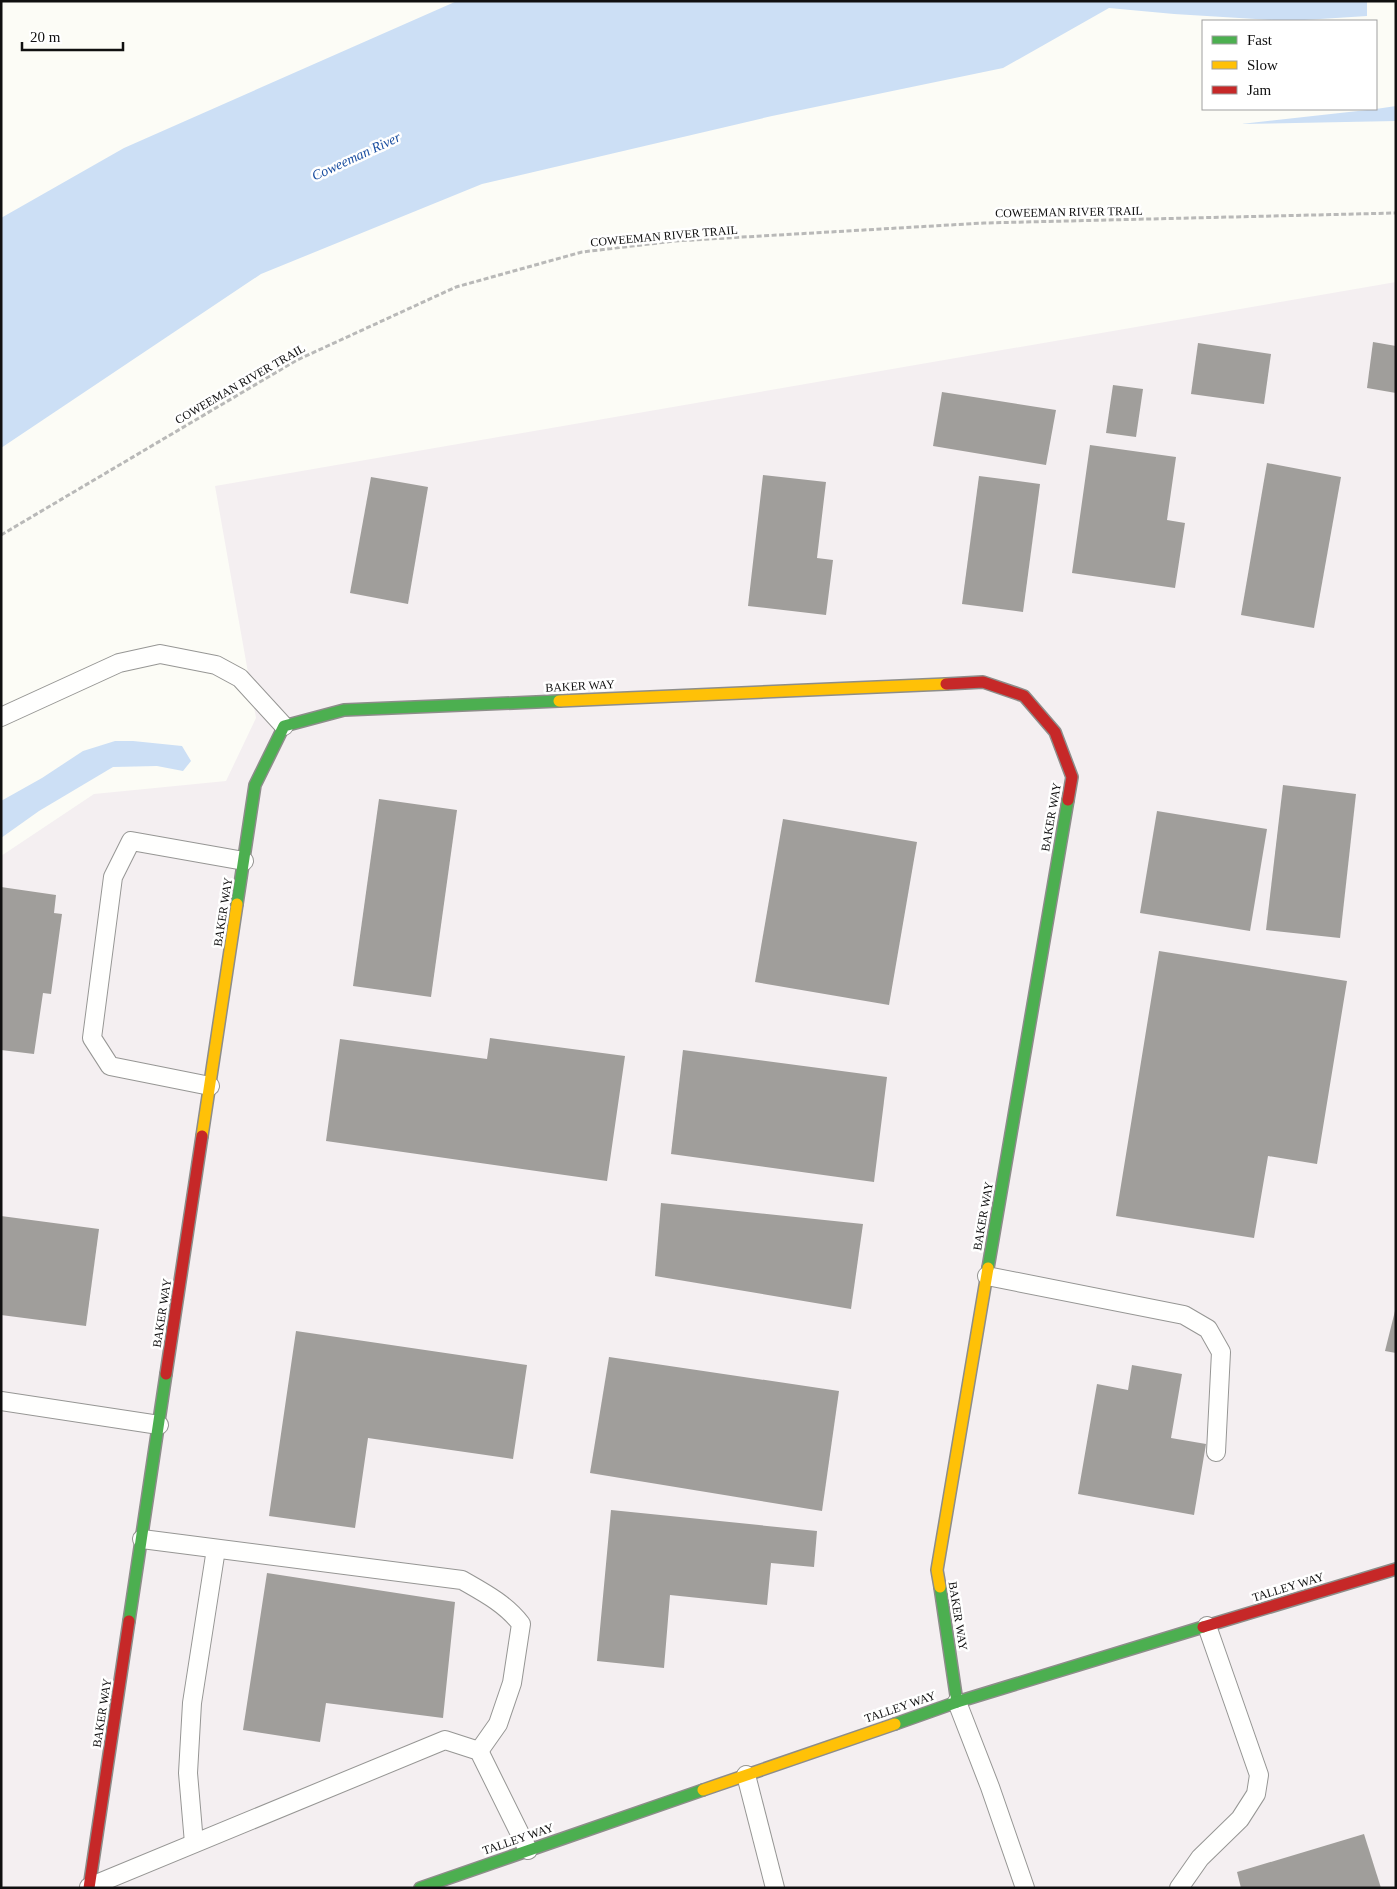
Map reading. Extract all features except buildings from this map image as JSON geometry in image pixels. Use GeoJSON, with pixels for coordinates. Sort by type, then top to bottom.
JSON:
{"type":"FeatureCollection","features":[{"type":"Feature","properties":{"kind":"street","name":"BAKER WAY"},"geometry":{"type":"LineString","coordinates":[[89,1887],[256,785],[284,726],[344,710],[983,682],[1024,696],[1055,732],[1072,777],[937,1570],[957,1702]]}},
{"type":"Feature","properties":{"kind":"street","name":"TALLEY WAY"},"geometry":{"type":"LineString","coordinates":[[420,1888],[957,1702],[1396,1569]]}},
{"type":"Feature","properties":{"kind":"lane"},"geometry":{"type":"LineString","coordinates":[[1,717],[119,663],[160,654],[216,665],[240,678],[284,726]]}},
{"type":"Feature","properties":{"kind":"lane"},"geometry":{"type":"LineString","coordinates":[[210,1086],[110,1066],[92,1038],[113,877],[131,841],[244,861]]}},
{"type":"Feature","properties":{"kind":"lane"},"geometry":{"type":"LineString","coordinates":[[987,1276],[1184,1315],[1208,1329],[1221,1352],[1216,1452]]}},
{"type":"Feature","properties":{"kind":"lane"},"geometry":{"type":"LineString","coordinates":[[1,1401],[159,1425]]}},
{"type":"Feature","properties":{"kind":"lane"},"geometry":{"type":"LineString","coordinates":[[142,1539],[462,1580],[487,1594],[513,1614],[521,1624],[512,1683],[498,1724],[479,1751]]}},
{"type":"Feature","properties":{"kind":"lane"},"geometry":{"type":"LineString","coordinates":[[194,1843],[188,1773],[192,1703],[216,1549]]}},
{"type":"Feature","properties":{"kind":"lane"},"geometry":{"type":"LineString","coordinates":[[1179,1888],[1200,1858],[1240,1819],[1256,1794],[1259,1775],[1207,1626]]}},
{"type":"Feature","properties":{"kind":"lane"},"geometry":{"type":"LineString","coordinates":[[957,1702],[990,1787],[1025,1888]]}},
{"type":"Feature","properties":{"kind":"lane"},"geometry":{"type":"LineString","coordinates":[[89,1887],[445,1740],[479,1751],[528,1850]]}},
{"type":"Feature","properties":{"kind":"lane"},"geometry":{"type":"LineString","coordinates":[[746,1775],[775,1888]]}},
{"type":"Feature","properties":{"kind":"path","name":"COWEEMAN RIVER TRAIL"},"geometry":{"type":"LineString","coordinates":[[1,535],[297,360],[456,287],[582,252],[675,241],[984,223],[1396,213]]}},
{"type":"Feature","properties":{"kind":"shaded area"},"geometry":{"type":"Polygon","coordinates":[[[1396,282],[1396,1888],[1,1888],[1,856],[94,794],[226,781],[256,718],[215,486],[1396,282]]]}},
{"type":"Feature","properties":{"kind":"water","name":"Coweeman River"},"geometry":{"type":"Polygon","coordinates":[[[457,1],[1367,1],[1367,16],[1305,20],[1174,14],[1109,8],[1003,68],[772,116],[482,184],[261,274],[1,448],[1,218],[124,148],[457,1]]]}},
{"type":"Feature","properties":{"kind":"water"},"geometry":{"type":"Polygon","coordinates":[[[1396,106],[1396,121],[1241,124],[1377,110],[1396,106]]]}},
{"type":"Feature","properties":{"kind":"water"},"geometry":{"type":"Polygon","coordinates":[[[115,741],[182,746],[191,761],[183,771],[157,766],[113,767],[39,811],[1,838],[1,801],[42,778],[83,751],[115,741]]]}},
{"type":"Feature","properties":{"kind":"traffic: fast"},"geometry":{"type":"LineString","coordinates":[[237,904],[255,785],[284,726],[344,710],[559,701]]}},
{"type":"Feature","properties":{"kind":"traffic: fast"},"geometry":{"type":"LineString","coordinates":[[988,1268],[1068,800]]}},
{"type":"Feature","properties":{"kind":"traffic: fast"},"geometry":{"type":"LineString","coordinates":[[129,1621],[166,1374]]}},
{"type":"Feature","properties":{"kind":"traffic: fast"},"geometry":{"type":"LineString","coordinates":[[940,1587],[957,1702]]}},
{"type":"Feature","properties":{"kind":"traffic: fast"},"geometry":{"type":"LineString","coordinates":[[895,1724],[957,1702],[1203,1627]]}},
{"type":"Feature","properties":{"kind":"traffic: fast"},"geometry":{"type":"LineString","coordinates":[[420,1888],[703,1790]]}},
{"type":"Feature","properties":{"kind":"traffic: slow"},"geometry":{"type":"LineString","coordinates":[[559,701],[946,684]]}},
{"type":"Feature","properties":{"kind":"traffic: slow"},"geometry":{"type":"LineString","coordinates":[[202,1136],[237,904]]}},
{"type":"Feature","properties":{"kind":"traffic: slow"},"geometry":{"type":"LineString","coordinates":[[940,1587],[937,1570],[988,1268]]}},
{"type":"Feature","properties":{"kind":"traffic: slow"},"geometry":{"type":"LineString","coordinates":[[703,1790],[895,1724]]}},
{"type":"Feature","properties":{"kind":"traffic: jam"},"geometry":{"type":"LineString","coordinates":[[946,684],[983,682],[1024,696],[1055,732],[1072,777],[1068,800]]}},
{"type":"Feature","properties":{"kind":"traffic: jam"},"geometry":{"type":"LineString","coordinates":[[166,1374],[202,1136]]}},
{"type":"Feature","properties":{"kind":"traffic: jam"},"geometry":{"type":"LineString","coordinates":[[1203,1627],[1396,1569]]}},
{"type":"Feature","properties":{"kind":"traffic: jam"},"geometry":{"type":"LineString","coordinates":[[89,1888],[129,1621]]}}]}
